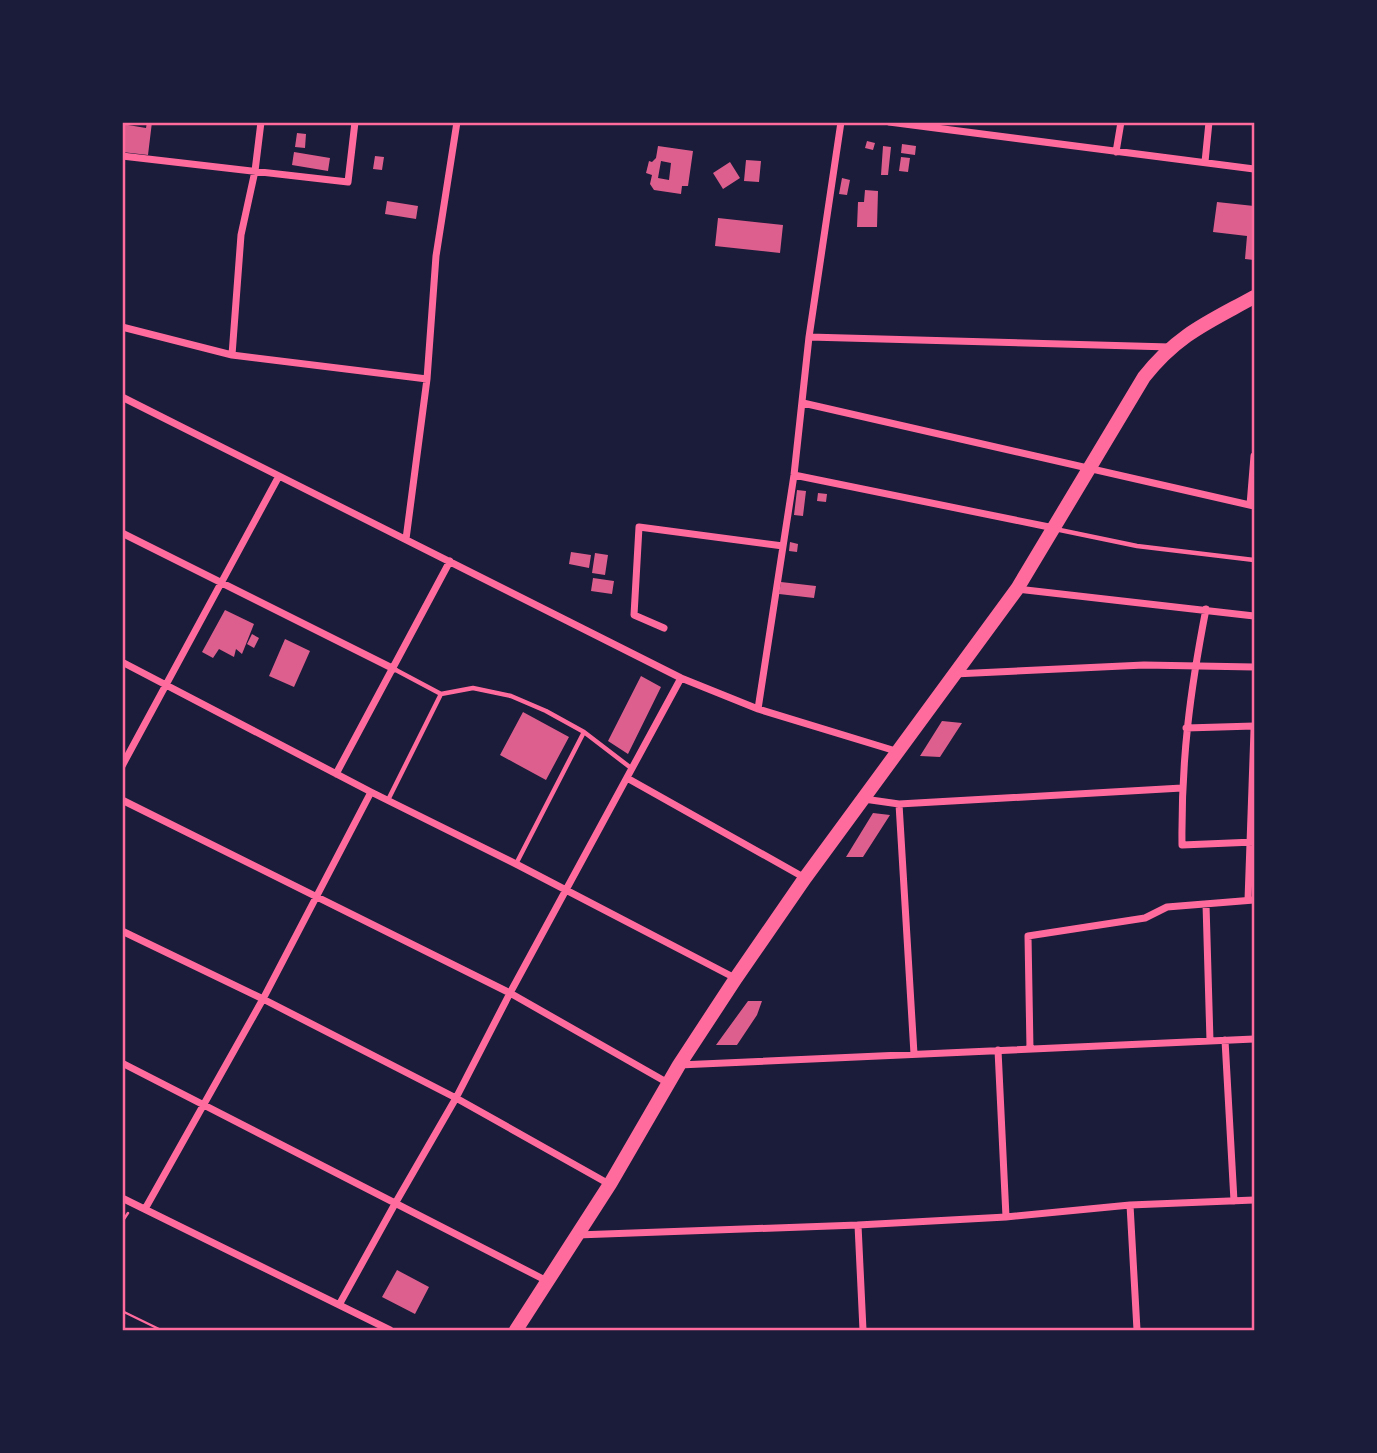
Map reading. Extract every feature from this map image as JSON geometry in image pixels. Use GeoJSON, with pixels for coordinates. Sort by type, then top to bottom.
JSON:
{"type":"FeatureCollection","features":[{"type":"Feature","properties":{"kind":"highway"},"geometry":{"type":"LineString","coordinates":[[516,1331],[610,1184],[679,1065],[736,978],[805,878],[1017,589],[1092,468],[1144,377],[1170,346],[1188,333],[1255,297]]}},
{"type":"Feature","properties":{"kind":"street"},"geometry":{"type":"LineString","coordinates":[[232,355],[241,235],[255,171],[261,122]]}},
{"type":"Feature","properties":{"kind":"street"},"geometry":{"type":"LineString","coordinates":[[122,156],[348,182],[355,122]]}},
{"type":"Feature","properties":{"kind":"street"},"geometry":{"type":"LineString","coordinates":[[406,539],[427,379],[436,256],[457,122]]}},
{"type":"Feature","properties":{"kind":"street"},"geometry":{"type":"LineString","coordinates":[[758,709],[794,475],[809,337],[841,122]]}},
{"type":"Feature","properties":{"kind":"street"},"geometry":{"type":"LineString","coordinates":[[890,122],[1255,169]]}},
{"type":"Feature","properties":{"kind":"street"},"geometry":{"type":"LineString","coordinates":[[955,132],[956,122]]}},
{"type":"Feature","properties":{"kind":"street"},"geometry":{"type":"LineString","coordinates":[[1116,152],[1121,122]]}},
{"type":"Feature","properties":{"kind":"street"},"geometry":{"type":"LineString","coordinates":[[1205,162],[1209,122]]}},
{"type":"Feature","properties":{"kind":"street"},"geometry":{"type":"LineString","coordinates":[[122,327],[232,355],[427,379]]}},
{"type":"Feature","properties":{"kind":"street"},"geometry":{"type":"LineString","coordinates":[[809,337],[1170,346]]}},
{"type":"Feature","properties":{"kind":"street"},"geometry":{"type":"LineString","coordinates":[[122,397],[681,678],[758,709],[900,752]]}},
{"type":"Feature","properties":{"kind":"street"},"geometry":{"type":"LineString","coordinates":[[803,403],[1252,506],[1255,456]]}},
{"type":"Feature","properties":{"kind":"street"},"geometry":{"type":"LineString","coordinates":[[794,475],[1054,528]]}},
{"type":"Feature","properties":{"kind":"street"},"geometry":{"type":"LineString","coordinates":[[122,766],[279,476]]}},
{"type":"Feature","properties":{"kind":"street"},"geometry":{"type":"LineString","coordinates":[[664,628],[634,615],[639,527],[783,546]]}},
{"type":"Feature","properties":{"kind":"street"},"geometry":{"type":"LineString","coordinates":[[122,533],[394,669]]}},
{"type":"Feature","properties":{"kind":"street"},"geometry":{"type":"LineString","coordinates":[[336,774],[450,561]]}},
{"type":"Feature","properties":{"kind":"street"},"geometry":{"type":"LineString","coordinates":[[1017,589],[1255,616]]}},
{"type":"Feature","properties":{"kind":"street"},"geometry":{"type":"LineString","coordinates":[[1206,609],[1186,728],[1182,845],[1252,842]]}},
{"type":"Feature","properties":{"kind":"street"},"geometry":{"type":"LineString","coordinates":[[122,662],[736,978]]}},
{"type":"Feature","properties":{"kind":"street"},"geometry":{"type":"LineString","coordinates":[[954,674],[1143,665],[1255,667]]}},
{"type":"Feature","properties":{"kind":"street"},"geometry":{"type":"LineString","coordinates":[[339,1305],[456,1098],[681,678]]}},
{"type":"Feature","properties":{"kind":"street"},"geometry":{"type":"LineString","coordinates":[[1030,1049],[1028,936],[1145,918],[1167,906],[1251,900],[1255,728],[1186,728]]}},
{"type":"Feature","properties":{"kind":"street"},"geometry":{"type":"LineString","coordinates":[[626,778],[805,878]]}},
{"type":"Feature","properties":{"kind":"street"},"geometry":{"type":"LineString","coordinates":[[863,799],[899,804],[1182,788]]}},
{"type":"Feature","properties":{"kind":"street"},"geometry":{"type":"LineString","coordinates":[[145,1209],[262,999],[371,792]]}},
{"type":"Feature","properties":{"kind":"street"},"geometry":{"type":"LineString","coordinates":[[122,800],[510,993],[668,1083]]}},
{"type":"Feature","properties":{"kind":"street"},"geometry":{"type":"LineString","coordinates":[[899,804],[914,1054]]}},
{"type":"Feature","properties":{"kind":"street"},"geometry":{"type":"LineString","coordinates":[[1206,904],[1210,1041]]}},
{"type":"Feature","properties":{"kind":"street"},"geometry":{"type":"LineString","coordinates":[[122,931],[456,1098],[610,1184]]}},
{"type":"Feature","properties":{"kind":"street"},"geometry":{"type":"LineString","coordinates":[[679,1065],[1255,1039]]}},
{"type":"Feature","properties":{"kind":"street"},"geometry":{"type":"LineString","coordinates":[[1225,1040],[1234,1201]]}},
{"type":"Feature","properties":{"kind":"street"},"geometry":{"type":"LineString","coordinates":[[998,1050],[1006,1217]]}},
{"type":"Feature","properties":{"kind":"street"},"geometry":{"type":"LineString","coordinates":[[122,1063],[547,1281]]}},
{"type":"Feature","properties":{"kind":"street"},"geometry":{"type":"LineString","coordinates":[[122,1198],[390,1331]]}},
{"type":"Feature","properties":{"kind":"street"},"geometry":{"type":"LineString","coordinates":[[577,1235],[858,1225],[1006,1217],[1130,1205],[1255,1200]]}},
{"type":"Feature","properties":{"kind":"street"},"geometry":{"type":"LineString","coordinates":[[1130,1205],[1138,1331]]}},
{"type":"Feature","properties":{"kind":"street"},"geometry":{"type":"LineString","coordinates":[[858,1225],[863,1331]]}},
{"type":"Feature","properties":{"kind":"lane"},"geometry":{"type":"LineString","coordinates":[[1054,528],[1137,546],[1255,560]]}},
{"type":"Feature","properties":{"kind":"lane"},"geometry":{"type":"LineString","coordinates":[[394,669],[440,694],[473,688],[511,696],[584,732],[632,768]]}},
{"type":"Feature","properties":{"kind":"lane"},"geometry":{"type":"LineString","coordinates":[[388,801],[440,694]]}},
{"type":"Feature","properties":{"kind":"lane"},"geometry":{"type":"LineString","coordinates":[[516,864],[584,732]]}},
{"type":"Feature","properties":{"kind":"path"},"geometry":{"type":"LineString","coordinates":[[122,1311],[161,1331]]}},
{"type":"Feature","properties":{"kind":"building"},"geometry":{"type":"Polygon","coordinates":[[[147,122],[152,122],[148,155],[122,152],[122,124],[146,128],[147,122]]]}},
{"type":"Feature","properties":{"kind":"building"},"geometry":{"type":"Polygon","coordinates":[[[297,133],[306,134],[305,148],[295,147],[297,133]]]}},
{"type":"Feature","properties":{"kind":"building"},"geometry":{"type":"Polygon","coordinates":[[[867,141],[875,143],[873,150],[865,148],[867,141]]]}},
{"type":"Feature","properties":{"kind":"building"},"geometry":{"type":"Polygon","coordinates":[[[902,144],[916,146],[915,155],[901,153],[902,144]]]}},
{"type":"Feature","properties":{"kind":"building"},"geometry":{"type":"Polygon","coordinates":[[[658,146],[693,151],[688,186],[682,186],[681,194],[654,190],[650,184],[652,175],[646,173],[649,161],[652,162],[656,158],[658,146]],[[661,161],[658,178],[669,180],[671,163],[661,161]]]}},
{"type":"Feature","properties":{"kind":"building"},"geometry":{"type":"Polygon","coordinates":[[[883,146],[891,147],[888,175],[881,175],[883,146]]]}},
{"type":"Feature","properties":{"kind":"building"},"geometry":{"type":"Polygon","coordinates":[[[294,152],[330,158],[328,171],[292,165],[294,152]]]}},
{"type":"Feature","properties":{"kind":"building"},"geometry":{"type":"Polygon","coordinates":[[[375,156],[384,157],[382,170],[373,169],[375,156]]]}},
{"type":"Feature","properties":{"kind":"building"},"geometry":{"type":"Polygon","coordinates":[[[901,157],[910,158],[908,172],[899,171],[901,157]]]}},
{"type":"Feature","properties":{"kind":"building"},"geometry":{"type":"Polygon","coordinates":[[[746,160],[761,161],[759,182],[744,181],[746,160]]]}},
{"type":"Feature","properties":{"kind":"building"},"geometry":{"type":"Polygon","coordinates":[[[730,162],[740,178],[723,189],[713,173],[730,162]]]}},
{"type":"Feature","properties":{"kind":"building"},"geometry":{"type":"Polygon","coordinates":[[[842,178],[850,180],[847,195],[839,194],[842,178]]]}},
{"type":"Feature","properties":{"kind":"building"},"geometry":{"type":"Polygon","coordinates":[[[865,190],[878,191],[877,227],[857,227],[858,202],[864,202],[865,190]]]}},
{"type":"Feature","properties":{"kind":"building"},"geometry":{"type":"Polygon","coordinates":[[[387,201],[418,206],[416,219],[385,214],[387,201]]]}},
{"type":"Feature","properties":{"kind":"building"},"geometry":{"type":"Polygon","coordinates":[[[1217,202],[1254,206],[1254,260],[1245,259],[1247,236],[1213,232],[1217,202]]]}},
{"type":"Feature","properties":{"kind":"building"},"geometry":{"type":"Polygon","coordinates":[[[718,218],[783,225],[780,253],[715,246],[718,218]]]}},
{"type":"Feature","properties":{"kind":"building"},"geometry":{"type":"Polygon","coordinates":[[[797,490],[806,491],[803,516],[794,515],[797,490]]]}},
{"type":"Feature","properties":{"kind":"building"},"geometry":{"type":"Polygon","coordinates":[[[818,493],[827,494],[826,502],[817,501],[818,493]]]}},
{"type":"Feature","properties":{"kind":"building"},"geometry":{"type":"Polygon","coordinates":[[[790,542],[798,544],[797,552],[789,551],[790,542]]]}},
{"type":"Feature","properties":{"kind":"building"},"geometry":{"type":"Polygon","coordinates":[[[571,552],[591,555],[589,568],[569,564],[571,552]]]}},
{"type":"Feature","properties":{"kind":"building"},"geometry":{"type":"Polygon","coordinates":[[[595,553],[608,555],[605,575],[592,573],[595,553]]]}},
{"type":"Feature","properties":{"kind":"building"},"geometry":{"type":"Polygon","coordinates":[[[593,578],[614,581],[612,594],[591,591],[593,578]]]}},
{"type":"Feature","properties":{"kind":"building"},"geometry":{"type":"Polygon","coordinates":[[[781,582],[816,586],[814,598],[779,594],[781,582]]]}},
{"type":"Feature","properties":{"kind":"building"},"geometry":{"type":"Polygon","coordinates":[[[225,610],[254,624],[242,654],[236,649],[234,657],[219,649],[213,658],[202,652],[225,610]]]}},
{"type":"Feature","properties":{"kind":"building"},"geometry":{"type":"Polygon","coordinates":[[[252,634],[259,638],[254,648],[247,644],[252,634]]]}},
{"type":"Feature","properties":{"kind":"building"},"geometry":{"type":"Polygon","coordinates":[[[285,639],[310,651],[294,687],[269,676],[285,639]]]}},
{"type":"Feature","properties":{"kind":"building"},"geometry":{"type":"Polygon","coordinates":[[[641,676],[661,687],[628,754],[608,741],[641,676]]]}},
{"type":"Feature","properties":{"kind":"building"},"geometry":{"type":"Polygon","coordinates":[[[523,712],[569,737],[546,780],[500,755],[523,712]]]}},
{"type":"Feature","properties":{"kind":"building"},"geometry":{"type":"Polygon","coordinates":[[[942,721],[962,723],[940,757],[920,756],[942,721]]]}},
{"type":"Feature","properties":{"kind":"building"},"geometry":{"type":"Polygon","coordinates":[[[873,813],[890,815],[863,857],[846,857],[873,813]]]}},
{"type":"Feature","properties":{"kind":"building"},"geometry":{"type":"Polygon","coordinates":[[[748,1001],[762,1001],[757,1015],[737,1045],[716,1045],[748,1001]]]}},
{"type":"Feature","properties":{"kind":"building"},"geometry":{"type":"Polygon","coordinates":[[[397,1270],[429,1287],[415,1314],[382,1297],[397,1270]]]}}]}
